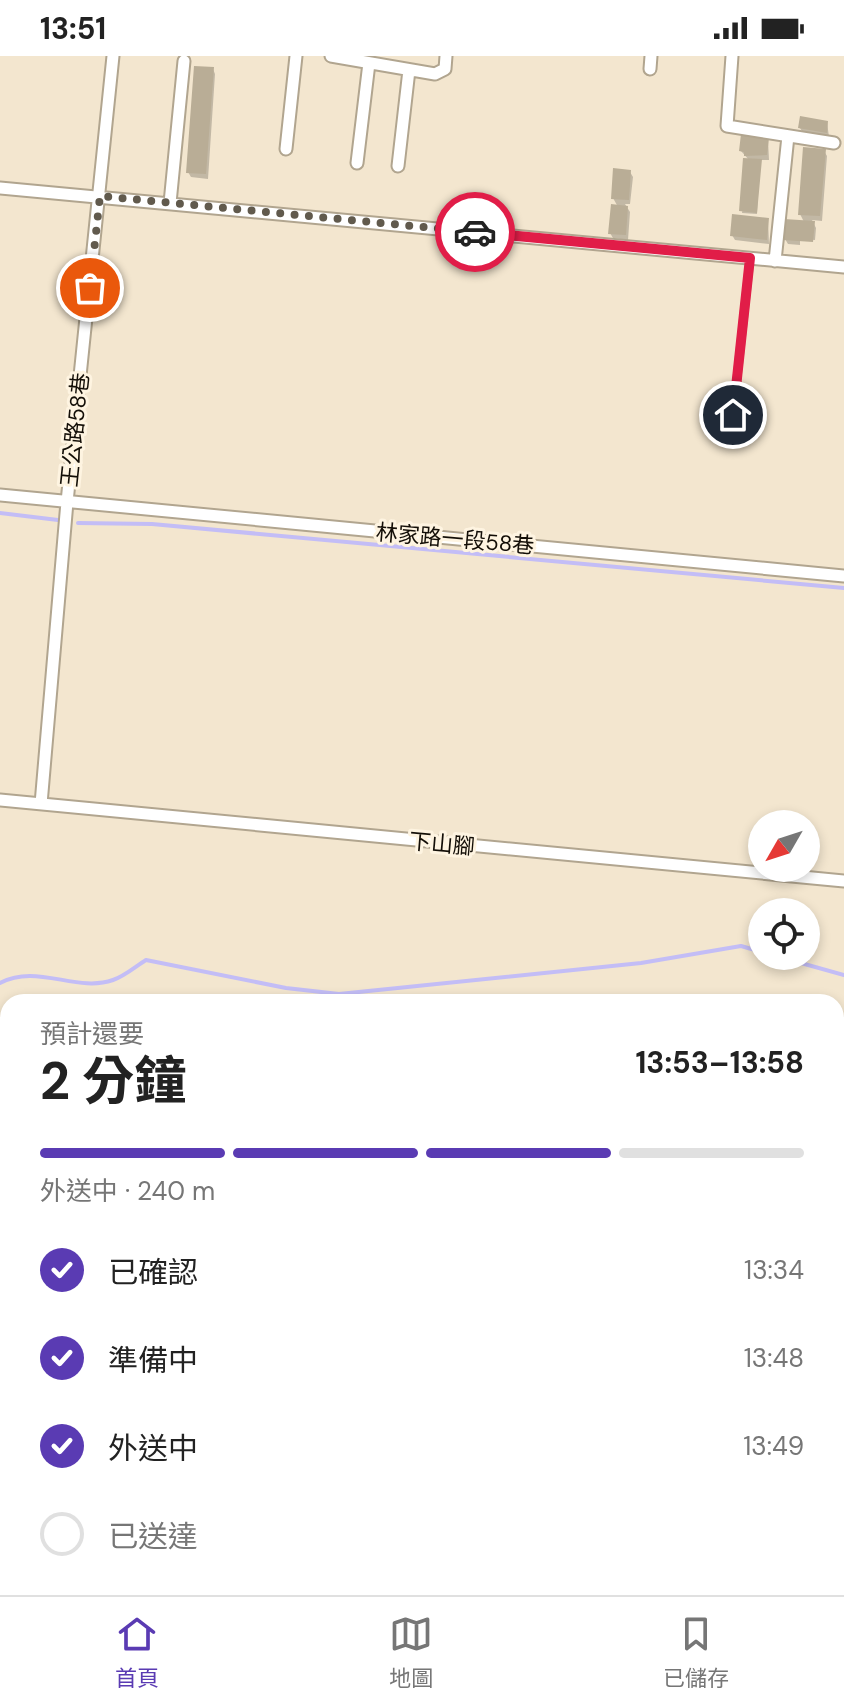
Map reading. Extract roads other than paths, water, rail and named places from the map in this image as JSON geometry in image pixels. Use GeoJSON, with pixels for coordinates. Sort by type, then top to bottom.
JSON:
{"type":"FeatureCollection","features":[{"type":"Feature","properties":{"kind":"street","name":"王公路58巷"},"geometry":{"type":"LineString","coordinates":[[41,804],[67,502],[113,56]]}},
{"type":"Feature","properties":{"kind":"street"},"geometry":{"type":"LineString","coordinates":[[286,149],[296,56]]}},
{"type":"Feature","properties":{"kind":"street"},"geometry":{"type":"LineString","coordinates":[[331,56],[409,70],[441,72],[448,65],[446,56]]}},
{"type":"Feature","properties":{"kind":"street"},"geometry":{"type":"LineString","coordinates":[[650,69],[651,56]]}},
{"type":"Feature","properties":{"kind":"street"},"geometry":{"type":"LineString","coordinates":[[732,56],[727,126],[834,143]]}},
{"type":"Feature","properties":{"kind":"street"},"geometry":{"type":"LineString","coordinates":[[170,203],[184,61]]}},
{"type":"Feature","properties":{"kind":"street"},"geometry":{"type":"LineString","coordinates":[[357,163],[369,63]]}},
{"type":"Feature","properties":{"kind":"street"},"geometry":{"type":"LineString","coordinates":[[398,166],[400,118],[409,70]]}},
{"type":"Feature","properties":{"kind":"street"},"geometry":{"type":"LineString","coordinates":[[775,261],[788,136]]}},
{"type":"Feature","properties":{"kind":"street"},"geometry":{"type":"LineString","coordinates":[[0,188],[844,267]]}},
{"type":"Feature","properties":{"kind":"street","name":"林家路一段58巷"},"geometry":{"type":"LineString","coordinates":[[0,495],[844,576]]}},
{"type":"Feature","properties":{"kind":"street"},"geometry":{"type":"LineString","coordinates":[[0,800],[41,804]]}},
{"type":"Feature","properties":{"kind":"street","name":"下山腳"},"geometry":{"type":"LineString","coordinates":[[41,804],[844,881]]}},
{"type":"Feature","properties":{"kind":"lane"},"geometry":{"type":"LineString","coordinates":[[733,415],[750,258]]}},
{"type":"Feature","properties":{"kind":"waterway"},"geometry":{"type":"LineString","coordinates":[[0,513],[58,520]]}},
{"type":"Feature","properties":{"kind":"waterway"},"geometry":{"type":"LineString","coordinates":[[78,523],[152,524],[844,588]]}},
{"type":"Feature","properties":{"kind":"waterway"},"geometry":{"type":"LineString","coordinates":[[0,983],[28,976],[99,983],[117,978],[146,960],[286,988],[339,994],[641,963],[741,946],[748,948]]}},
{"type":"Feature","properties":{"kind":"waterway"},"geometry":{"type":"LineString","coordinates":[[820,968],[844,975]]}}]}
